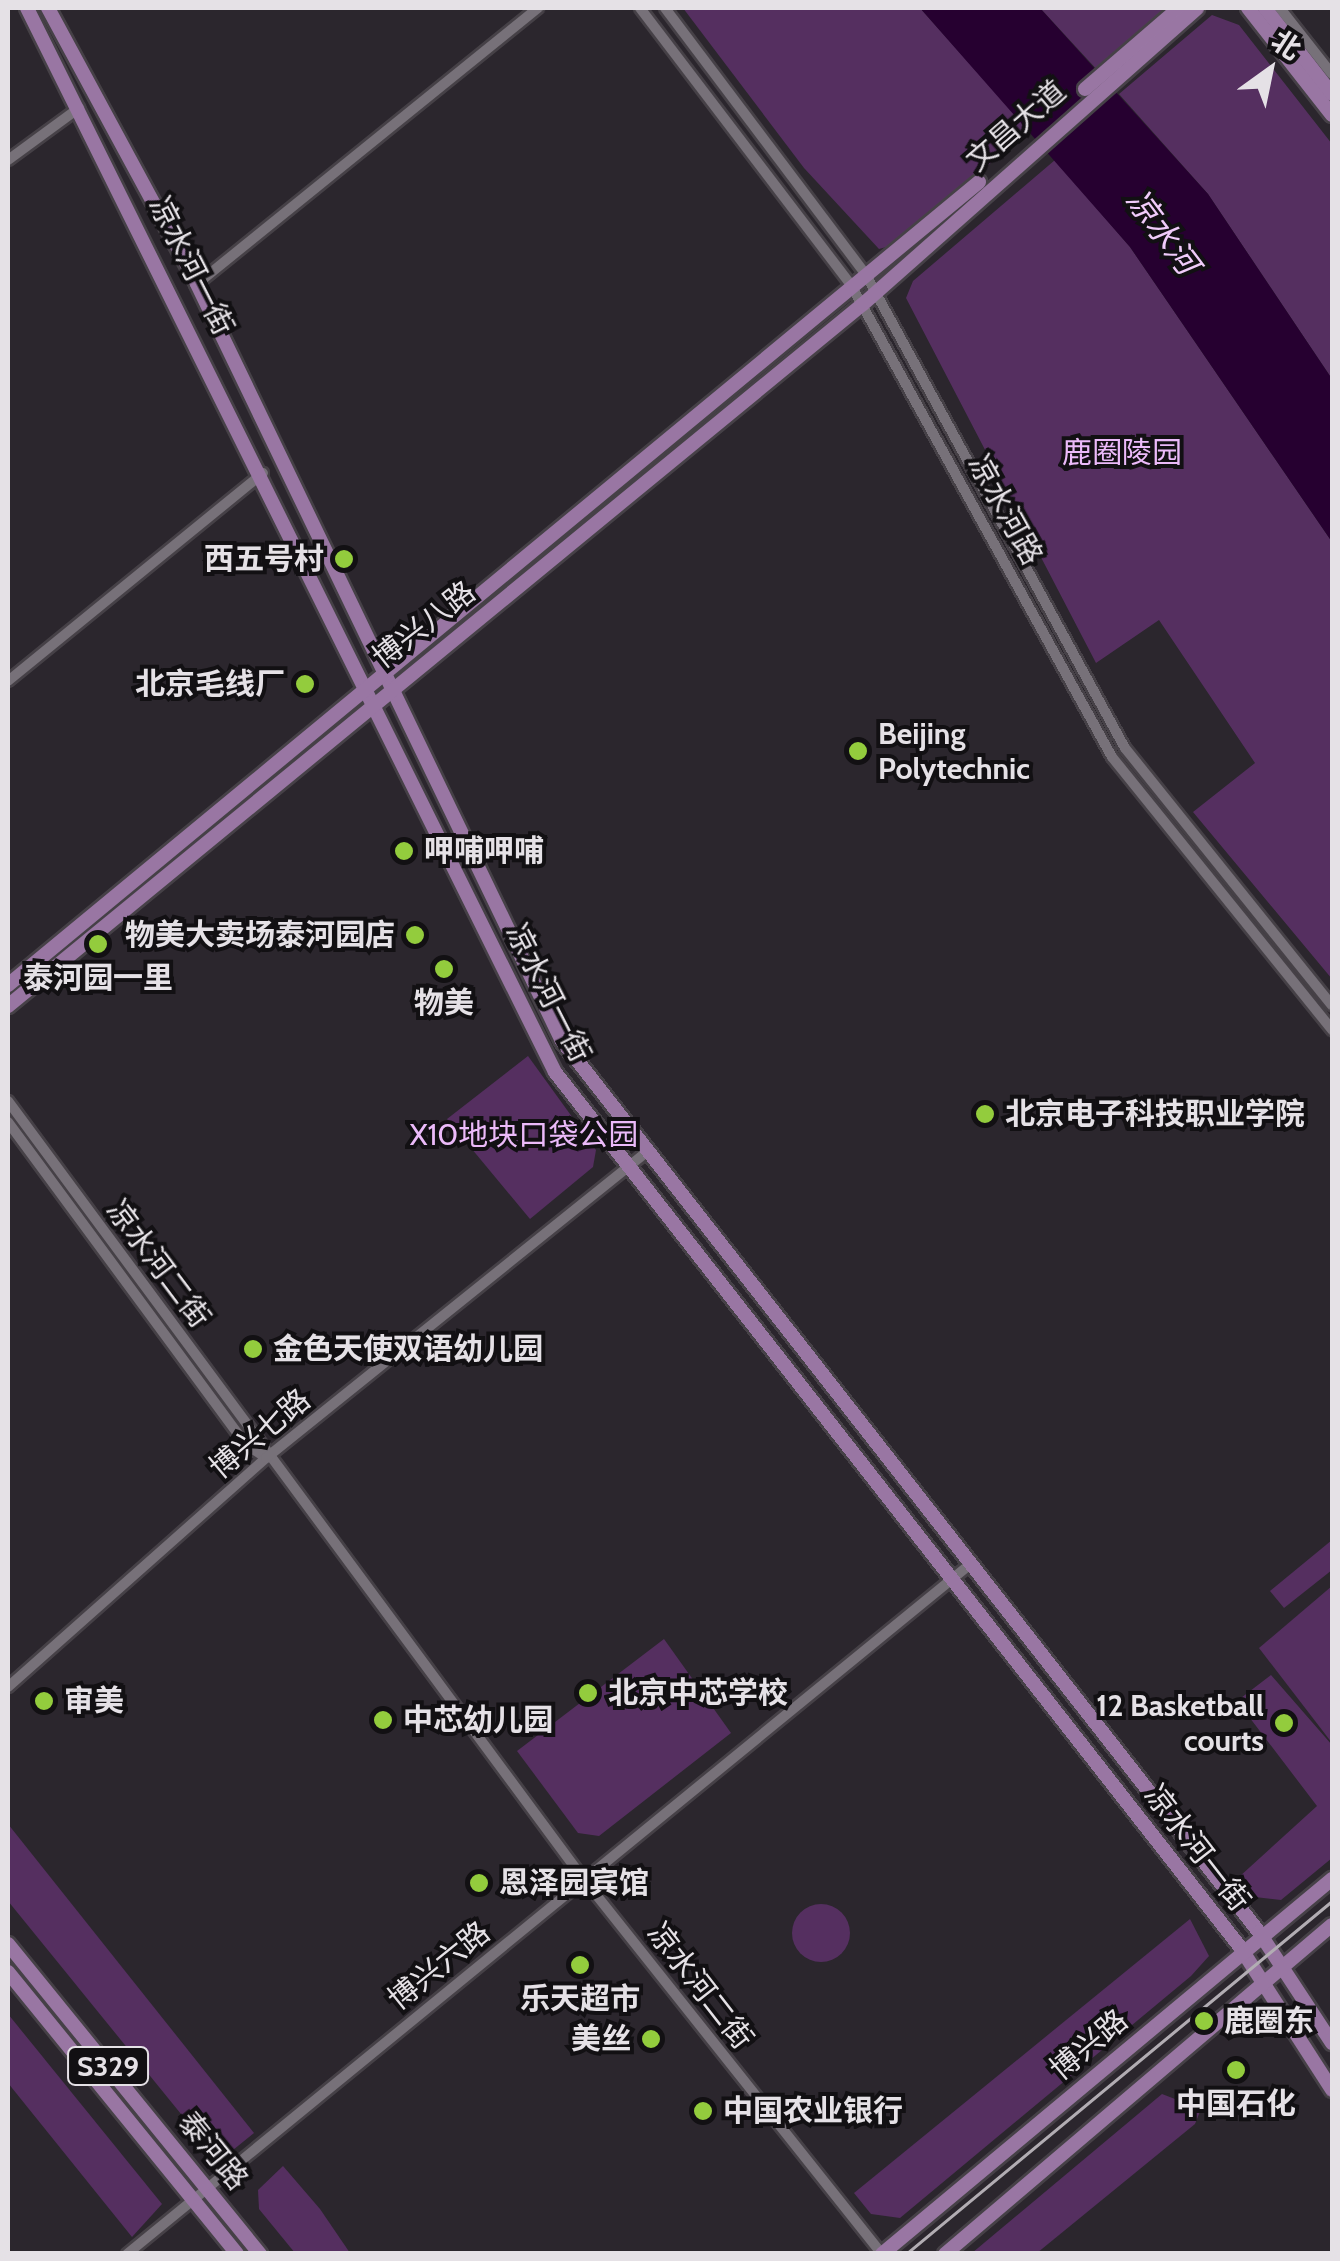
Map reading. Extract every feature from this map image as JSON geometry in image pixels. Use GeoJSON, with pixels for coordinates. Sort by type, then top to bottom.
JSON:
{"type":"FeatureCollection","features":[{"type":"Feature","properties":{"kind":"main road","name":"凉水河一街"},"geometry":{"type":"LineString","coordinates":[[27,8],[367,679],[540,1045],[628,1168],[1244,1952],[1332,2090]]}},
{"type":"Feature","properties":{"kind":"main road","name":"凉水河一街"},"geometry":{"type":"LineString","coordinates":[[48,8],[197,284],[386,664],[562,1041],[1284,1966],[1332,2044]]}},
{"type":"Feature","properties":{"kind":"main road","name":"文昌大道"},"geometry":{"type":"LineString","coordinates":[[870,280],[1019,154],[1179,8]]}},
{"type":"Feature","properties":{"kind":"main road","name":"文昌大道"},"geometry":{"type":"LineString","coordinates":[[1153,35],[1197,8]]}},
{"type":"Feature","properties":{"kind":"main road"},"geometry":{"type":"LineString","coordinates":[[1248,8],[1332,115]]}},
{"type":"Feature","properties":{"kind":"main road"},"geometry":{"type":"LineString","coordinates":[[1265,8],[1332,94]]}},
{"type":"Feature","properties":{"kind":"main road","name":"博兴八路"},"geometry":{"type":"LineString","coordinates":[[8,984],[367,679],[852,284],[870,280],[863,304],[375,699],[8,1006]]}},
{"type":"Feature","properties":{"kind":"main road"},"geometry":{"type":"LineString","coordinates":[[598,1128],[612,1128],[619,1115]]}},
{"type":"Feature","properties":{"kind":"main road","name":"博兴路"},"geometry":{"type":"LineString","coordinates":[[882,2253],[1332,1879]]}},
{"type":"Feature","properties":{"kind":"main road"},"geometry":{"type":"LineString","coordinates":[[944,2254],[1332,1925]]}},
{"type":"Feature","properties":{"kind":"main road","name":"泰河路"},"geometry":{"type":"LineString","coordinates":[[8,1944],[260,2254]]}},
{"type":"Feature","properties":{"kind":"main road","name":"泰河路"},"geometry":{"type":"LineString","coordinates":[[8,1972],[237,2254]]}},
{"type":"Feature","properties":{"kind":"street"},"geometry":{"type":"LineString","coordinates":[[197,284],[538,8]]}},
{"type":"Feature","properties":{"kind":"street","name":"凉水河路"},"geometry":{"type":"LineString","coordinates":[[640,8],[852,284],[1112,757],[1332,1030]]}},
{"type":"Feature","properties":{"kind":"street","name":"凉水河路"},"geometry":{"type":"LineString","coordinates":[[665,8],[870,280],[1124,748],[1332,1005]]}},
{"type":"Feature","properties":{"kind":"street"},"geometry":{"type":"LineString","coordinates":[[1280,8],[1332,74]]}},
{"type":"Feature","properties":{"kind":"street"},"geometry":{"type":"LineString","coordinates":[[8,160],[79,108]]}},
{"type":"Feature","properties":{"kind":"street"},"geometry":{"type":"LineString","coordinates":[[8,681],[264,472]]}},
{"type":"Feature","properties":{"kind":"street","name":"凉水河二街"},"geometry":{"type":"LineString","coordinates":[[8,1101],[266,1458],[582,1877],[882,2253]]}},
{"type":"Feature","properties":{"kind":"street","name":"凉水河二街"},"geometry":{"type":"LineString","coordinates":[[8,1122],[245,1444],[266,1458]]}},
{"type":"Feature","properties":{"kind":"street","name":"博兴七路"},"geometry":{"type":"LineString","coordinates":[[8,1687],[266,1458],[646,1153]]}},
{"type":"Feature","properties":{"kind":"street","name":"博兴六路"},"geometry":{"type":"LineString","coordinates":[[127,2254],[582,1877],[969,1565]]}},
{"type":"Feature","properties":{"kind":"green space"},"geometry":{"type":"Polygon","coordinates":[[[683,8],[920,8],[1029,130],[897,244],[879,249],[804,168],[683,8]]]}},
{"type":"Feature","properties":{"kind":"green space"},"geometry":{"type":"Polygon","coordinates":[[[1040,8],[1172,8],[1100,73],[1040,8]]]}},
{"type":"Feature","properties":{"kind":"green space"},"geometry":{"type":"Polygon","coordinates":[[[1212,15],[1239,25],[1332,144],[1332,379],[1208,194],[1119,94],[1212,15]]]}},
{"type":"Feature","properties":{"kind":"green space","name":"鹿圈陵园"},"geometry":{"type":"Polygon","coordinates":[[[1055,160],[1130,247],[1332,542],[1332,979],[1193,812],[1255,763],[1159,620],[1096,663],[906,298],[913,281],[1055,160]]]}},
{"type":"Feature","properties":{"kind":"green space","name":"X10地块口袋公园"},"geometry":{"type":"Polygon","coordinates":[[[528,1056],[596,1150],[593,1167],[530,1219],[447,1119],[528,1056]]]}},
{"type":"Feature","properties":{"kind":"green space"},"geometry":{"type":"Polygon","coordinates":[[[1332,1540],[1332,1570],[1284,1608],[1270,1591],[1332,1540]]]}},
{"type":"Feature","properties":{"kind":"green space"},"geometry":{"type":"Polygon","coordinates":[[[1332,1586],[1332,1743],[1259,1648],[1332,1586]]]}},
{"type":"Feature","properties":{"kind":"green space"},"geometry":{"type":"Polygon","coordinates":[[[664,1639],[731,1733],[599,1836],[578,1833],[517,1751],[664,1639]]]}},
{"type":"Feature","properties":{"kind":"green space"},"geometry":{"type":"Polygon","coordinates":[[[1271,1675],[1332,1745],[1332,1858],[1281,1900],[1255,1897],[1239,1877],[1317,1806],[1237,1701],[1271,1675]]]}},
{"type":"Feature","properties":{"kind":"green space"},"geometry":{"type":"Polygon","coordinates":[[[8,1824],[254,2133],[233,2150],[207,2146],[8,1901],[8,1824]]]}},
{"type":"Feature","properties":{"kind":"green space"},"geometry":{"type":"Polygon","coordinates":[[[821,1904],[842,1912],[850,1933],[842,1954],[821,1962],[800,1954],[792,1933],[800,1912],[821,1904]]]}},
{"type":"Feature","properties":{"kind":"green space"},"geometry":{"type":"Polygon","coordinates":[[[1190,1919],[1209,1956],[1191,1976],[900,2218],[871,2214],[854,2193],[1190,1919]]]}},
{"type":"Feature","properties":{"kind":"green space"},"geometry":{"type":"Polygon","coordinates":[[[8,2014],[162,2204],[132,2237],[8,2083],[8,2014]]]}},
{"type":"Feature","properties":{"kind":"green space"},"geometry":{"type":"Polygon","coordinates":[[[1162,2094],[1201,2109],[1195,2124],[1037,2253],[972,2253],[1162,2094]]]}},
{"type":"Feature","properties":{"kind":"green space"},"geometry":{"type":"Polygon","coordinates":[[[283,2166],[320,2209],[350,2253],[295,2253],[259,2209],[258,2190],[283,2166]]]}},
{"type":"Feature","properties":{"kind":"water","name":"凉水河"},"geometry":{"type":"Polygon","coordinates":[[[920,8],[1040,8],[1208,194],[1332,379],[1332,542],[1130,247],[920,8]]]}},
{"type":"Feature","properties":{"kind":"tram line"},"geometry":{"type":"LineString","coordinates":[[906,2254],[1332,1901]]}},
{"type":"Feature","properties":{"kind":"place","name":"西五号村"},"geometry":{"type":"Point","coordinates":[344,559]}},
{"type":"Feature","properties":{"kind":"place","name":"北京毛线厂"},"geometry":{"type":"Point","coordinates":[305,684]}},
{"type":"Feature","properties":{"kind":"place","name":"Beijing Polytechnic"},"geometry":{"type":"Point","coordinates":[858,751]}},
{"type":"Feature","properties":{"kind":"place","name":"呷哺呷哺"},"geometry":{"type":"Point","coordinates":[404,851]}},
{"type":"Feature","properties":{"kind":"place","name":"物美大卖场泰河园店"},"geometry":{"type":"Point","coordinates":[415,935]}},
{"type":"Feature","properties":{"kind":"place","name":"泰河园一里"},"geometry":{"type":"Point","coordinates":[98,944]}},
{"type":"Feature","properties":{"kind":"place","name":"物美"},"geometry":{"type":"Point","coordinates":[444,969]}},
{"type":"Feature","properties":{"kind":"place","name":"北京电子科技职业学院"},"geometry":{"type":"Point","coordinates":[985,1114]}},
{"type":"Feature","properties":{"kind":"place","name":"金色天使双语幼儿园"},"geometry":{"type":"Point","coordinates":[253,1349]}},
{"type":"Feature","properties":{"kind":"place","name":"北京中芯学校"},"geometry":{"type":"Point","coordinates":[588,1693]}},
{"type":"Feature","properties":{"kind":"place","name":"审美"},"geometry":{"type":"Point","coordinates":[44,1701]}},
{"type":"Feature","properties":{"kind":"place","name":"中芯幼儿园"},"geometry":{"type":"Point","coordinates":[383,1720]}},
{"type":"Feature","properties":{"kind":"place","name":"12 Basketball courts"},"geometry":{"type":"Point","coordinates":[1284,1723]}},
{"type":"Feature","properties":{"kind":"place","name":"恩泽园宾馆"},"geometry":{"type":"Point","coordinates":[479,1883]}},
{"type":"Feature","properties":{"kind":"place","name":"乐天超市"},"geometry":{"type":"Point","coordinates":[580,1965]}},
{"type":"Feature","properties":{"kind":"place","name":"鹿圈东"},"geometry":{"type":"Point","coordinates":[1204,2021]}},
{"type":"Feature","properties":{"kind":"place","name":"美丝"},"geometry":{"type":"Point","coordinates":[651,2039]}},
{"type":"Feature","properties":{"kind":"place","name":"中国石化"},"geometry":{"type":"Point","coordinates":[1236,2070]}},
{"type":"Feature","properties":{"kind":"place","name":"中国农业银行"},"geometry":{"type":"Point","coordinates":[703,2111]}}]}
